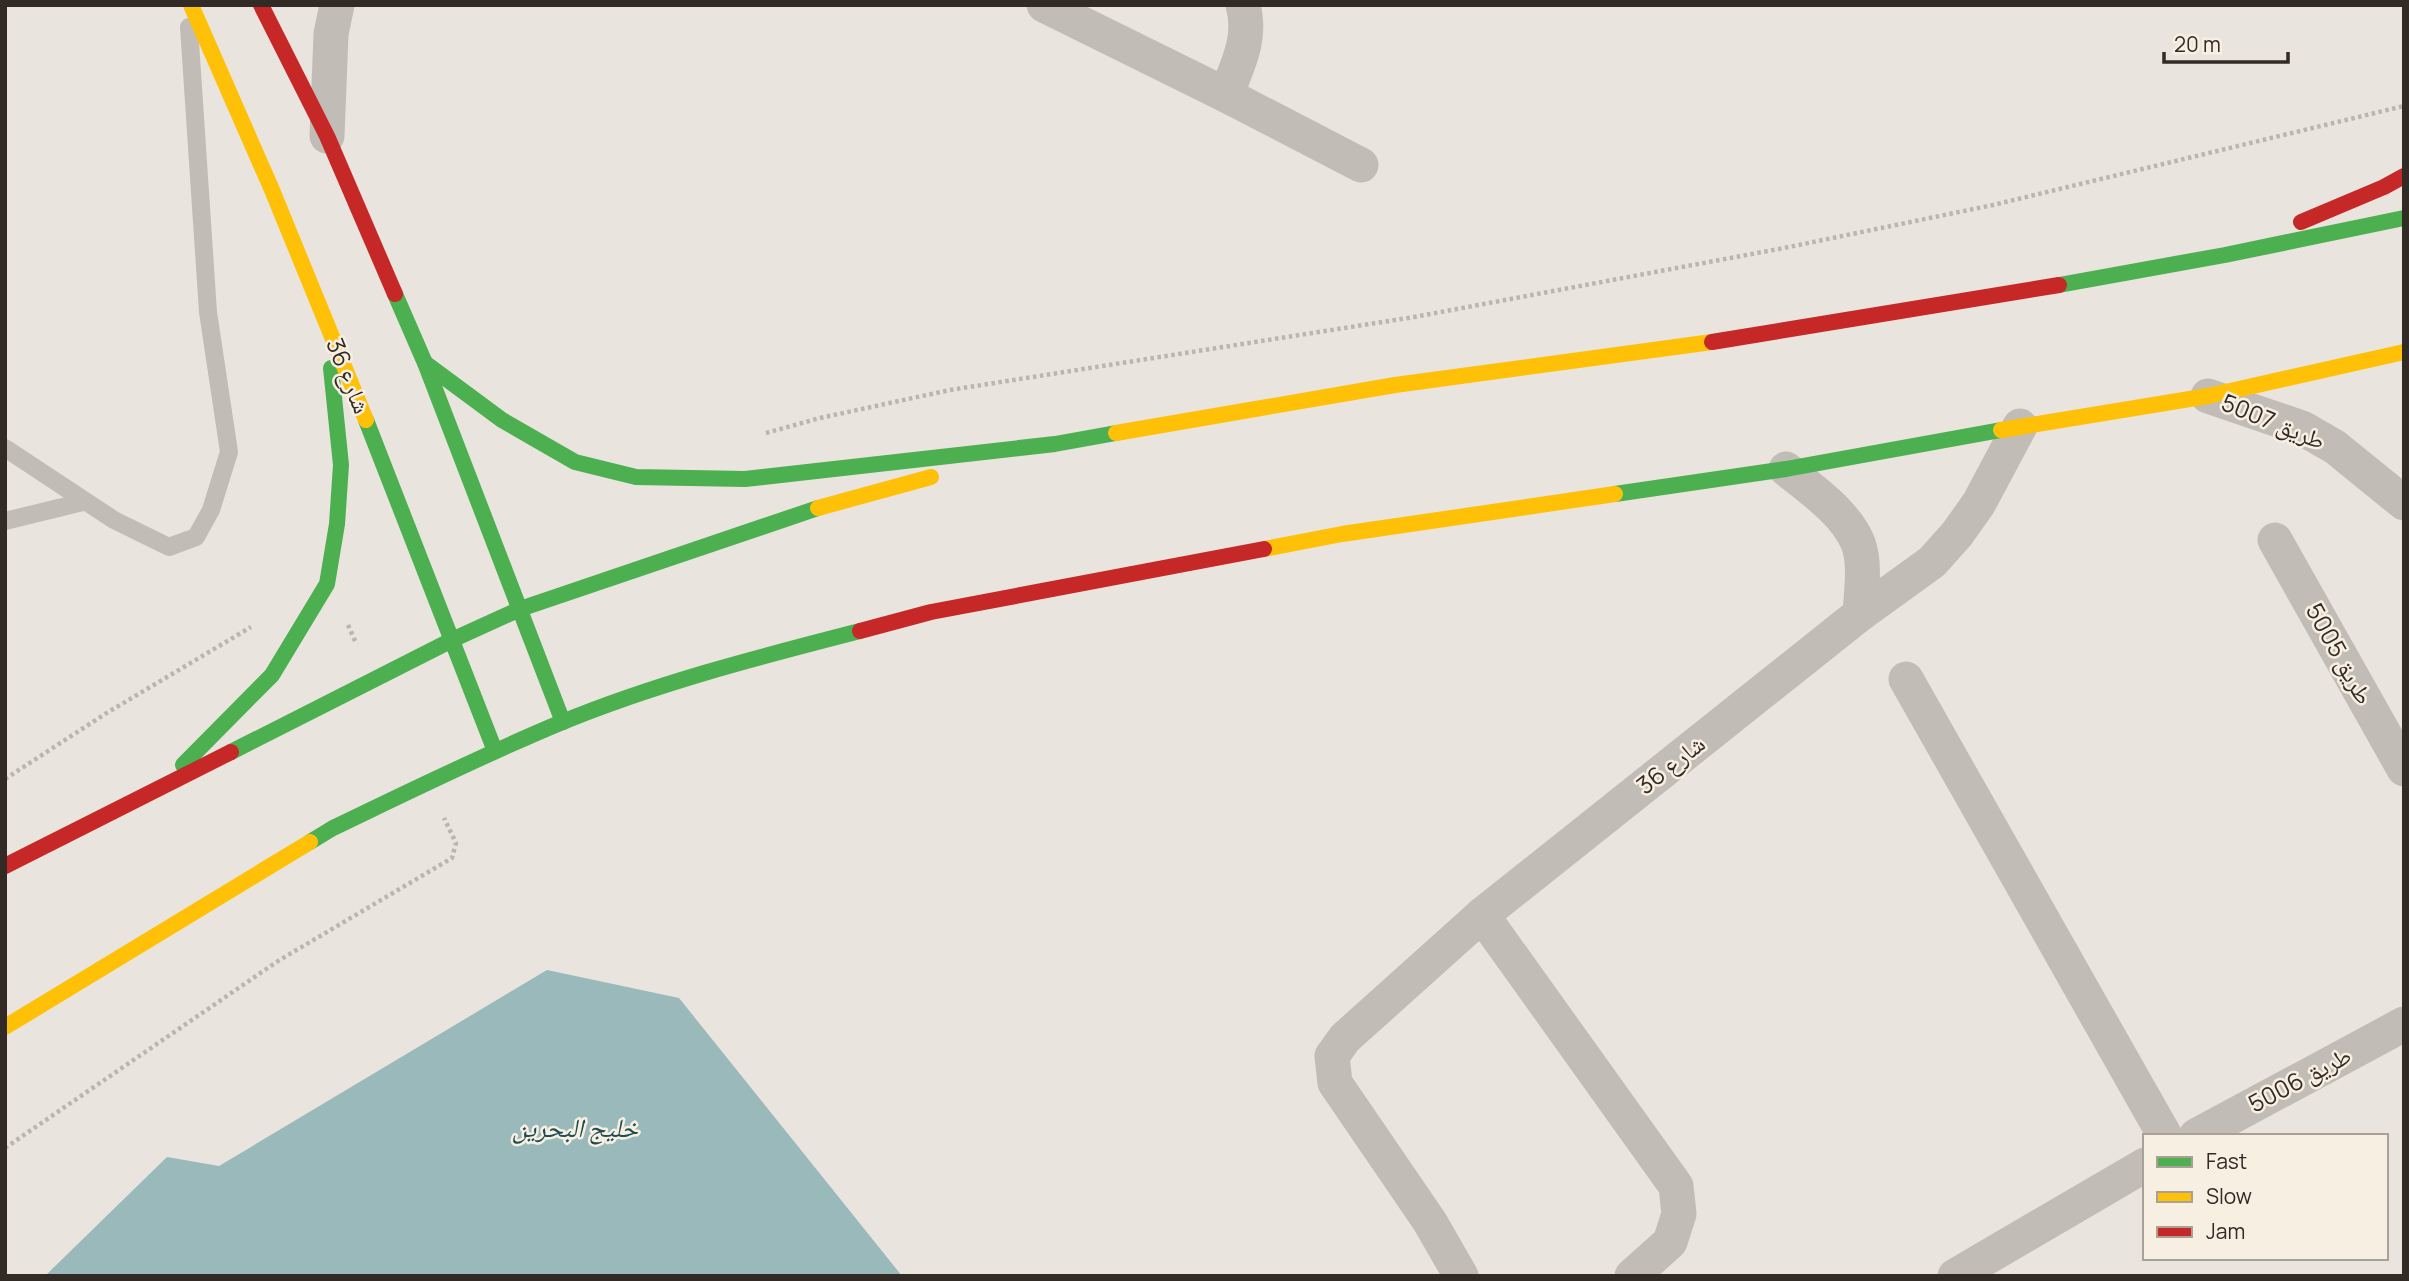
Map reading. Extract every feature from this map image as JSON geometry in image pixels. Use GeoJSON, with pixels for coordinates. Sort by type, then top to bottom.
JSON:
{"type":"FeatureCollection","features":[{"type":"Feature","properties":{"kind":"street","name":"شارع 36"},"geometry":{"type":"LineString","coordinates":[[189,5],[219,67],[325,320],[454,639],[495,751]]}},
{"type":"Feature","properties":{"kind":"street"},"geometry":{"type":"LineString","coordinates":[[261,5],[327,136],[425,363],[563,722]]}},
{"type":"Feature","properties":{"kind":"street"},"geometry":{"type":"LineString","coordinates":[[327,136],[331,34],[337,5]]}},
{"type":"Feature","properties":{"kind":"street"},"geometry":{"type":"LineString","coordinates":[[1044,5],[1226,94],[1361,165]]}},
{"type":"Feature","properties":{"kind":"street"},"geometry":{"type":"LineString","coordinates":[[1226,94],[1247,37],[1247,20],[1243,5]]}},
{"type":"Feature","properties":{"kind":"street"},"geometry":{"type":"LineString","coordinates":[[2225,255],[2404,176]]}},
{"type":"Feature","properties":{"kind":"street"},"geometry":{"type":"LineString","coordinates":[[425,363],[502,420],[575,463],[636,477],[745,479],[1055,444],[1395,385],[1731,339],[2001,296],[2225,255],[2404,218]]}},
{"type":"Feature","properties":{"kind":"street"},"geometry":{"type":"LineString","coordinates":[[159,789],[272,675],[327,584],[337,524],[341,465],[325,320]]}},
{"type":"Feature","properties":{"kind":"street"},"geometry":{"type":"LineString","coordinates":[[5,1027],[333,828],[495,751],[563,722],[714,668],[931,612],[1342,534],[1786,469],[2020,426],[2207,396],[2404,352]]}},
{"type":"Feature","properties":{"kind":"street","name":"طريق 5007"},"geometry":{"type":"LineString","coordinates":[[2207,396],[2302,428],[2335,447],[2404,503]]}},
{"type":"Feature","properties":{"kind":"street","name":"شارع 36"},"geometry":{"type":"LineString","coordinates":[[1461,1276],[1430,1222],[1335,1083],[1332,1056],[1345,1038],[1482,915],[1860,614],[1932,562],[1957,534],[1979,503],[2020,426]]}},
{"type":"Feature","properties":{"kind":"street"},"geometry":{"type":"LineString","coordinates":[[5,866],[454,639],[520,609],[792,515],[1055,444]]}},
{"type":"Feature","properties":{"kind":"street"},"geometry":{"type":"LineString","coordinates":[[1786,469],[1826,502],[1846,523],[1859,545],[1862,577],[1860,614]]}},
{"type":"Feature","properties":{"kind":"street","name":"طريق 5005"},"geometry":{"type":"LineString","coordinates":[[2275,540],[2404,769]]}},
{"type":"Feature","properties":{"kind":"street"},"geometry":{"type":"LineString","coordinates":[[1906,679],[2164,1134]]}},
{"type":"Feature","properties":{"kind":"street"},"geometry":{"type":"LineString","coordinates":[[1482,915],[1676,1186],[1679,1214],[1670,1242],[1632,1276]]}},
{"type":"Feature","properties":{"kind":"street","name":"طريق 5006"},"geometry":{"type":"LineString","coordinates":[[2200,1134],[2404,1024]]}},
{"type":"Feature","properties":{"kind":"street"},"geometry":{"type":"LineString","coordinates":[[1955,1276],[2143,1166]]}},
{"type":"Feature","properties":{"kind":"lane"},"geometry":{"type":"LineString","coordinates":[[5,448],[83,502],[169,547],[196,537],[211,510],[229,452],[208,312],[189,5]]}},
{"type":"Feature","properties":{"kind":"lane"},"geometry":{"type":"LineString","coordinates":[[5,521],[83,502]]}},
{"type":"Feature","properties":{"kind":"lane"},"geometry":{"type":"LineString","coordinates":[[19,842],[47,844]]}},
{"type":"Feature","properties":{"kind":"path"},"geometry":{"type":"LineString","coordinates":[[759,435],[820,418],[950,390],[1414,317],[1784,248],[1993,205],[2404,106]]}},
{"type":"Feature","properties":{"kind":"path"},"geometry":{"type":"LineString","coordinates":[[327,584],[374,679]]}},
{"type":"Feature","properties":{"kind":"path"},"geometry":{"type":"LineString","coordinates":[[5,779],[252,626]]}},
{"type":"Feature","properties":{"kind":"path"},"geometry":{"type":"LineString","coordinates":[[5,1148],[278,961],[452,858],[456,843],[426,783]]}},
{"type":"Feature","properties":{"kind":"water","name":"خليج البحرين"},"geometry":{"type":"Polygon","coordinates":[[[547,970],[679,998],[902,1276],[45,1276],[167,1157],[219,1166],[547,970]]]}},
{"type":"Feature","properties":{"kind":"traffic: fast"},"geometry":{"type":"LineString","coordinates":[[2059,285],[2225,255],[2404,218]]}},
{"type":"Feature","properties":{"kind":"traffic: fast"},"geometry":{"type":"LineString","coordinates":[[395,294],[425,363],[563,722]]}},
{"type":"Feature","properties":{"kind":"traffic: fast"},"geometry":{"type":"LineString","coordinates":[[425,363],[502,420],[575,462],[636,477],[745,479],[1055,444],[1116,433]]}},
{"type":"Feature","properties":{"kind":"traffic: fast"},"geometry":{"type":"LineString","coordinates":[[183,765],[272,675],[327,584],[337,524],[341,465],[331,368]]}},
{"type":"Feature","properties":{"kind":"traffic: fast"},"geometry":{"type":"LineString","coordinates":[[366,420],[495,751]]}},
{"type":"Feature","properties":{"kind":"traffic: fast"},"geometry":{"type":"LineString","coordinates":[[1615,494],[1786,469],[2001,430]]}},
{"type":"Feature","properties":{"kind":"traffic: fast"},"geometry":{"type":"LineString","coordinates":[[231,752],[454,639],[520,609],[818,508]]}},
{"type":"Feature","properties":{"kind":"traffic: fast"},"geometry":{"type":"LineString","coordinates":[[310,842],[333,828],[474,761],[597,709],[708,672],[860,631]]}},
{"type":"Feature","properties":{"kind":"traffic: slow"},"geometry":{"type":"LineString","coordinates":[[191,5],[272,190],[366,420]]}},
{"type":"Feature","properties":{"kind":"traffic: slow"},"geometry":{"type":"LineString","coordinates":[[1116,433],[1395,385],[1712,342]]}},
{"type":"Feature","properties":{"kind":"traffic: slow"},"geometry":{"type":"LineString","coordinates":[[2001,430],[2208,396],[2404,352]]}},
{"type":"Feature","properties":{"kind":"traffic: slow"},"geometry":{"type":"LineString","coordinates":[[818,508],[931,477]]}},
{"type":"Feature","properties":{"kind":"traffic: slow"},"geometry":{"type":"LineString","coordinates":[[1264,549],[1342,534],[1615,494]]}},
{"type":"Feature","properties":{"kind":"traffic: slow"},"geometry":{"type":"LineString","coordinates":[[5,1027],[310,842]]}},
{"type":"Feature","properties":{"kind":"traffic: jam"},"geometry":{"type":"LineString","coordinates":[[261,5],[327,136],[395,294]]}},
{"type":"Feature","properties":{"kind":"traffic: jam"},"geometry":{"type":"LineString","coordinates":[[2301,222],[2404,176]]}},
{"type":"Feature","properties":{"kind":"traffic: jam"},"geometry":{"type":"LineString","coordinates":[[1712,342],[2059,285]]}},
{"type":"Feature","properties":{"kind":"traffic: jam"},"geometry":{"type":"LineString","coordinates":[[860,631],[931,612],[1264,549]]}},
{"type":"Feature","properties":{"kind":"traffic: jam"},"geometry":{"type":"LineString","coordinates":[[5,866],[231,752]]}}]}
